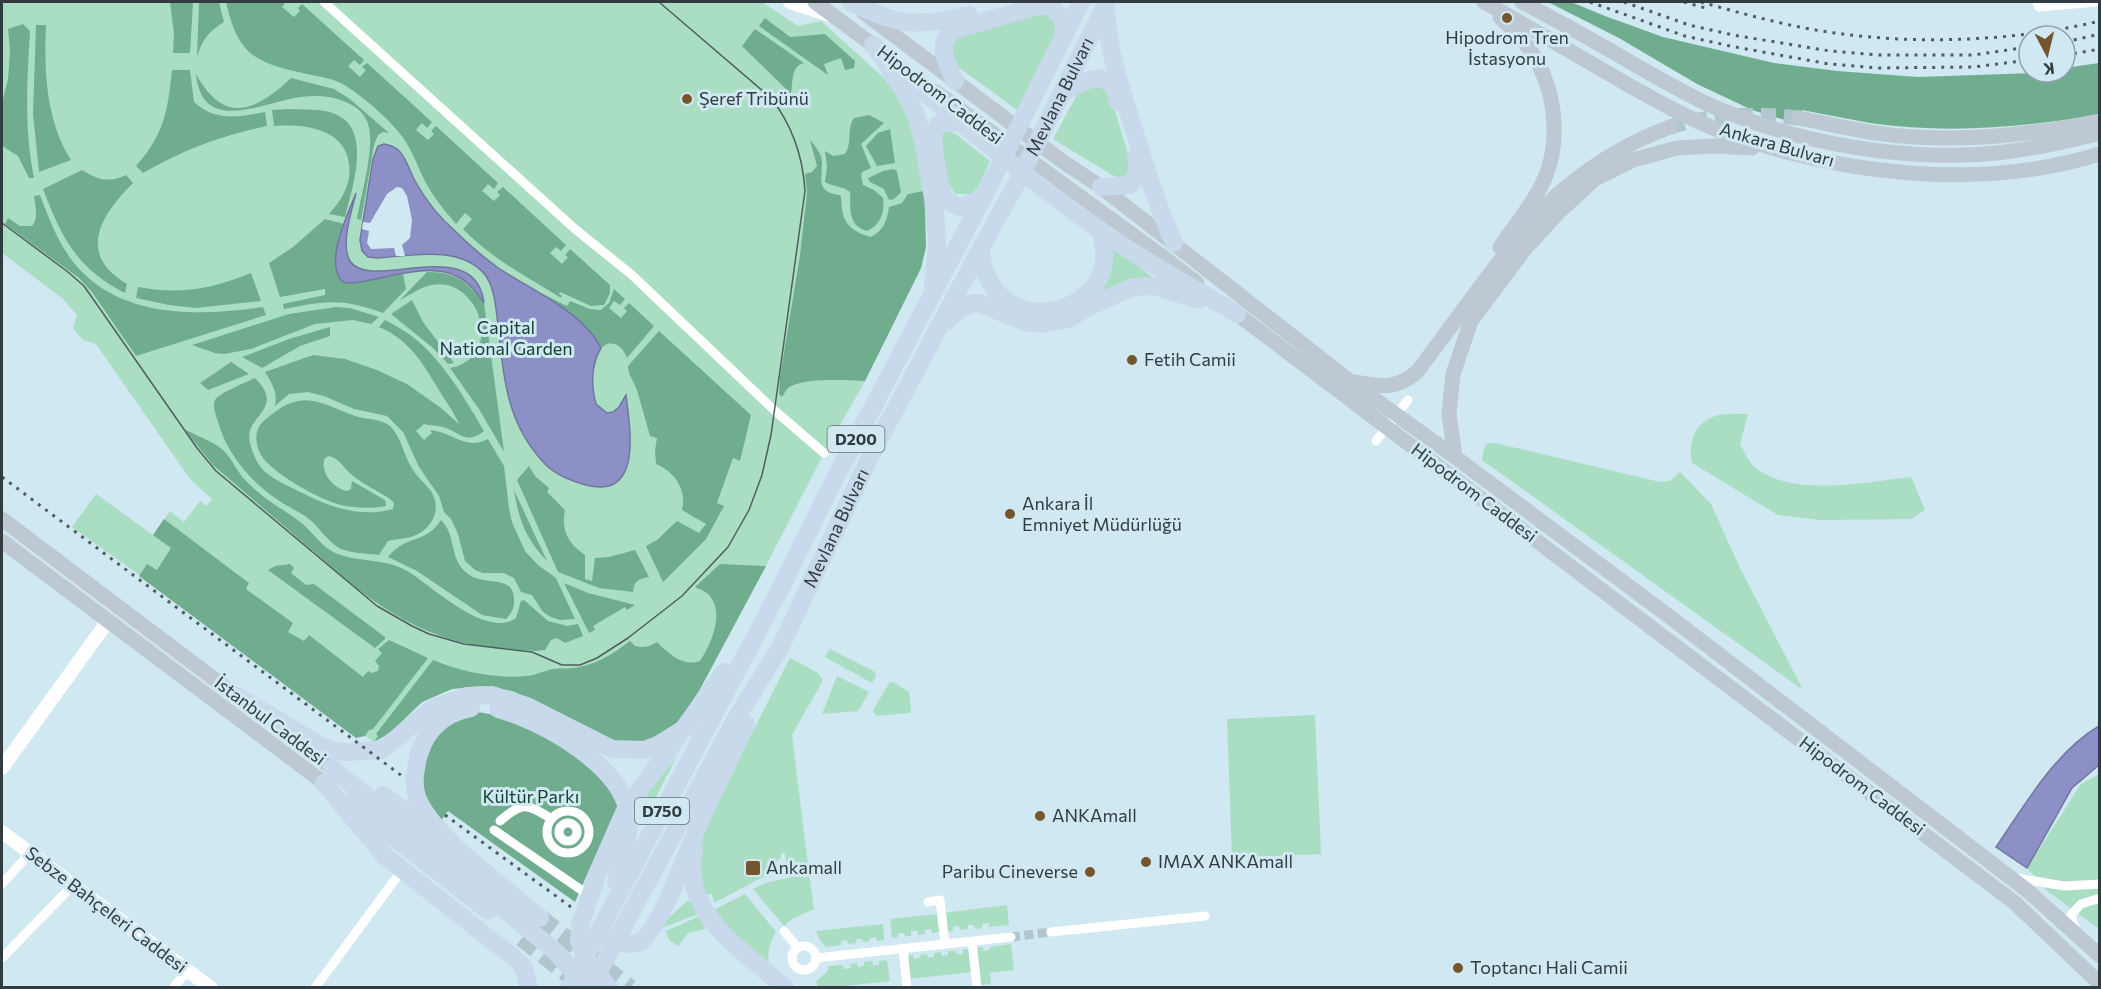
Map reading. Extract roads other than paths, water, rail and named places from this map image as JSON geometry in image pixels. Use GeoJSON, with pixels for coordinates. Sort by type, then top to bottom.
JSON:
{"type":"FeatureCollection","features":[{"type":"Feature","properties":{"kind":"highway"},"geometry":{"type":"LineString","coordinates":[[849,2],[891,19],[916,23],[939,22],[1026,2]]}},
{"type":"Feature","properties":{"kind":"highway","name":"Mevlana Bulvarı"},"geometry":{"type":"LineString","coordinates":[[580,985],[607,915],[782,586],[827,494],[983,198],[1081,2]]}},
{"type":"Feature","properties":{"kind":"highway"},"geometry":{"type":"LineString","coordinates":[[1106,3],[1107,31],[1118,77],[1154,195],[1174,243]]}},
{"type":"Feature","properties":{"kind":"highway","name":"Mevlana Bulvarı"},"geometry":{"type":"LineString","coordinates":[[580,985],[781,646],[870,457],[1019,179],[1106,3]]}},
{"type":"Feature","properties":{"kind":"highway"},"geometry":{"type":"LineString","coordinates":[[956,81],[948,68],[944,49],[948,34],[954,30],[1037,6],[1048,6],[1062,16],[1065,24],[1063,40]]}},
{"type":"Feature","properties":{"kind":"highway"},"geometry":{"type":"LineString","coordinates":[[877,50],[961,123],[1099,229],[1132,252],[1237,314]]}},
{"type":"Feature","properties":{"kind":"highway"},"geometry":{"type":"LineString","coordinates":[[877,50],[913,108],[923,140],[935,210],[937,245],[932,295]]}},
{"type":"Feature","properties":{"kind":"highway"},"geometry":{"type":"LineString","coordinates":[[1062,94],[1081,82],[1092,79],[1104,80],[1114,87],[1138,165],[1138,173],[1130,185],[1101,187]]}},
{"type":"Feature","properties":{"kind":"highway"},"geometry":{"type":"LineString","coordinates":[[961,123],[945,122],[939,124],[934,130],[941,192],[946,200],[961,207],[983,198]]}},
{"type":"Feature","properties":{"kind":"highway"},"geometry":{"type":"LineString","coordinates":[[981,248],[984,270],[993,286],[1004,298],[1020,308],[1045,312],[1079,302],[1092,289],[1102,272],[1105,255],[1104,240],[1099,229]]}},
{"type":"Feature","properties":{"kind":"highway"},"geometry":{"type":"LineString","coordinates":[[939,328],[961,308],[973,302],[1024,322],[1042,324],[1060,322],[1070,319],[1112,295],[1133,287],[1155,286],[1237,314]]}},
{"type":"Feature","properties":{"kind":"highway"},"geometry":{"type":"LineString","coordinates":[[239,697],[321,746],[335,751],[382,750],[433,708],[467,696],[492,695],[527,706],[612,749],[644,750],[658,746],[687,727],[782,586]]}},
{"type":"Feature","properties":{"kind":"highway"},"geometry":{"type":"LineString","coordinates":[[590,896],[588,919],[591,926],[602,935],[622,943],[633,944],[642,940],[650,932],[669,896],[781,646]]}},
{"type":"Feature","properties":{"kind":"highway"},"geometry":{"type":"LineString","coordinates":[[457,849],[426,813],[418,800],[415,788],[417,759],[423,742],[443,719],[466,709],[491,707],[534,723],[585,754],[616,784],[622,795],[628,814],[627,841],[607,915]]}},
{"type":"Feature","properties":{"kind":"highway","name":"D750"},"geometry":{"type":"LineString","coordinates":[[609,987],[588,961],[579,941],[580,926],[600,866],[625,812],[687,727]]}},
{"type":"Feature","properties":{"kind":"highway"},"geometry":{"type":"LineString","coordinates":[[328,775],[385,856],[519,963],[524,968],[529,987]]}},
{"type":"Feature","properties":{"kind":"highway"},"geometry":{"type":"LineString","coordinates":[[328,775],[556,952],[580,985]]}},
{"type":"Feature","properties":{"kind":"highway","name":"İstanbul Caddesi"},"geometry":{"type":"LineString","coordinates":[[328,775],[360,779],[457,849],[540,918]]}},
{"type":"Feature","properties":{"kind":"highway","name":"İstanbul Caddesi"},"geometry":{"type":"LineString","coordinates":[[328,775],[522,938]]}},
{"type":"Feature","properties":{"kind":"highway"},"geometry":{"type":"LineString","coordinates":[[702,818],[692,865],[700,901],[714,925],[728,941],[790,980]]}},
{"type":"Feature","properties":{"kind":"main road","name":"Hipodrom Caddesi"},"geometry":{"type":"LineString","coordinates":[[815,2],[877,50],[1160,254],[2007,896],[2100,984]]}},
{"type":"Feature","properties":{"kind":"main road","name":"Hipodrom Caddesi"},"geometry":{"type":"LineString","coordinates":[[849,2],[1062,161],[1101,187],[1351,382],[1670,617],[2011,878],[2100,956]]}},
{"type":"Feature","properties":{"kind":"main road","name":"Ankara Bulvarı"},"geometry":{"type":"LineString","coordinates":[[1521,2],[1676,88],[1721,110],[1780,131],[1850,146],[1912,154],[1995,153],[2054,145],[2100,133]]}},
{"type":"Feature","properties":{"kind":"main road","name":"Ankara Bulvarı"},"geometry":{"type":"LineString","coordinates":[[1486,3],[1663,105],[1727,134],[1789,152],[1860,167],[1930,174],[2003,173],[2078,161],[2100,154]]}},
{"type":"Feature","properties":{"kind":"main road"},"geometry":{"type":"LineString","coordinates":[[1480,285],[1496,252],[1540,189],[1554,141],[1554,119],[1550,96],[1539,66],[1521,38],[1486,3]]}},
{"type":"Feature","properties":{"kind":"main road"},"geometry":{"type":"LineString","coordinates":[[1799,118],[1877,134],[1932,138],[2044,131],[2100,121]]}},
{"type":"Feature","properties":{"kind":"main road"},"geometry":{"type":"LineString","coordinates":[[1351,382],[1391,387],[1406,381],[1417,372],[1480,285],[1544,207],[1574,180],[1601,161],[1645,136],[1670,128]]}},
{"type":"Feature","properties":{"kind":"main road"},"geometry":{"type":"LineString","coordinates":[[1455,457],[1449,414],[1453,374],[1471,321],[1525,249],[1560,211],[1595,179],[1633,160],[1677,148],[1715,146],[1789,152]]}},
{"type":"Feature","properties":{"kind":"main road","name":"İstanbul Caddesi"},"geometry":{"type":"LineString","coordinates":[[2,519],[239,697],[328,775]]}},
{"type":"Feature","properties":{"kind":"main road","name":"İstanbul Caddesi"},"geometry":{"type":"LineString","coordinates":[[2,541],[108,621],[328,775]]}},
{"type":"Feature","properties":{"kind":"street"},"geometry":{"type":"LineString","coordinates":[[324,2],[575,229],[632,275],[774,411],[824,453]]}},
{"type":"Feature","properties":{"kind":"street","name":"Hipodrom Caddesi"},"geometry":{"type":"LineString","coordinates":[[790,2],[836,17]]}},
{"type":"Feature","properties":{"kind":"street"},"geometry":{"type":"LineString","coordinates":[[2037,2],[2039,7],[2090,2]]}},
{"type":"Feature","properties":{"kind":"street"},"geometry":{"type":"LineString","coordinates":[[1376,441],[1408,400]]}},
{"type":"Feature","properties":{"kind":"street"},"geometry":{"type":"LineString","coordinates":[[2,768],[108,621]]}},
{"type":"Feature","properties":{"kind":"street"},"geometry":{"type":"LineString","coordinates":[[500,821],[514,809],[523,805],[554,817],[562,824]]}},
{"type":"Feature","properties":{"kind":"street"},"geometry":{"type":"LineString","coordinates":[[568,812],[577,813],[583,818],[588,827],[588,837],[580,849],[567,853],[552,846],[548,830],[554,817],[568,812]]}},
{"type":"Feature","properties":{"kind":"street"},"geometry":{"type":"LineString","coordinates":[[575,825],[583,818]]}},
{"type":"Feature","properties":{"kind":"street"},"geometry":{"type":"LineString","coordinates":[[570,822],[575,825],[578,831],[574,839],[567,841],[561,838],[558,830],[562,824],[570,822]]}},
{"type":"Feature","properties":{"kind":"street"},"geometry":{"type":"LineString","coordinates":[[494,830],[590,896]]}},
{"type":"Feature","properties":{"kind":"street","name":"Sebze Bahçeleri Caddesi"},"geometry":{"type":"LineString","coordinates":[[2,832],[211,987]]}},
{"type":"Feature","properties":{"kind":"street"},"geometry":{"type":"LineString","coordinates":[[539,861],[561,838]]}},
{"type":"Feature","properties":{"kind":"street"},"geometry":{"type":"LineString","coordinates":[[574,839],[580,849]]}},
{"type":"Feature","properties":{"kind":"street"},"geometry":{"type":"LineString","coordinates":[[2,884],[30,853]]}},
{"type":"Feature","properties":{"kind":"street"},"geometry":{"type":"LineString","coordinates":[[315,987],[402,870]]}},
{"type":"Feature","properties":{"kind":"street"},"geometry":{"type":"LineString","coordinates":[[2011,878],[2064,886],[2100,884]]}},
{"type":"Feature","properties":{"kind":"street"},"geometry":{"type":"LineString","coordinates":[[2,958],[73,885]]}},
{"type":"Feature","properties":{"kind":"street"},"geometry":{"type":"LineString","coordinates":[[2076,934],[2071,915],[2081,903],[2100,898]]}},
{"type":"Feature","properties":{"kind":"street"},"geometry":{"type":"LineString","coordinates":[[928,902],[940,900],[945,944]]}},
{"type":"Feature","properties":{"kind":"street"},"geometry":{"type":"LineString","coordinates":[[1051,932],[1205,916]]}},
{"type":"Feature","properties":{"kind":"street"},"geometry":{"type":"LineString","coordinates":[[784,931],[798,948]]}},
{"type":"Feature","properties":{"kind":"street"},"geometry":{"type":"LineString","coordinates":[[816,958],[1011,937]]}},
{"type":"Feature","properties":{"kind":"street"},"geometry":{"type":"LineString","coordinates":[[972,941],[977,987]]}},
{"type":"Feature","properties":{"kind":"street"},"geometry":{"type":"LineString","coordinates":[[790,980],[812,966],[816,958],[815,953],[809,947],[798,948]]}},
{"type":"Feature","properties":{"kind":"street"},"geometry":{"type":"LineString","coordinates":[[790,980],[792,957],[798,948]]}},
{"type":"Feature","properties":{"kind":"street"},"geometry":{"type":"LineString","coordinates":[[903,949],[907,987]]}},
{"type":"Feature","properties":{"kind":"street"},"geometry":{"type":"LineString","coordinates":[[173,987],[188,970]]}},
{"type":"Feature","properties":{"kind":"water"},"geometry":{"type":"Polygon","coordinates":[[[384,144],[393,146],[400,152],[428,201],[443,220],[465,241],[497,267],[569,312],[593,335],[601,348],[595,361],[593,375],[596,404],[607,413],[613,412],[626,395],[629,458],[625,472],[617,482],[604,487],[586,485],[569,479],[549,468],[532,448],[522,432],[509,399],[502,363],[496,306],[491,287],[486,276],[476,266],[464,260],[436,254],[378,258],[368,257],[362,251],[360,240],[373,159],[378,146],[384,144]]]}},
{"type":"Feature","properties":{"kind":"water"},"geometry":{"type":"Polygon","coordinates":[[[356,193],[346,237],[347,254],[350,261],[361,269],[378,271],[443,267],[462,271],[476,282],[484,303],[473,288],[462,279],[439,271],[417,271],[359,282],[343,282],[337,274],[336,251],[356,193]]]}},
{"type":"Feature","properties":{"kind":"water"},"geometry":{"type":"Polygon","coordinates":[[[2099,726],[2099,765],[2072,788],[2027,868],[1996,847],[2029,797],[2054,765],[2083,737],[2099,726]]]}},
{"type":"Feature","properties":{"kind":"tunnel"},"geometry":{"type":"LineString","coordinates":[[1670,127],[1718,117],[1767,115],[1799,118]]}},
{"type":"Feature","properties":{"kind":"tunnel"},"geometry":{"type":"LineString","coordinates":[[540,918],[630,988]]}},
{"type":"Feature","properties":{"kind":"tunnel"},"geometry":{"type":"LineString","coordinates":[[1011,937],[1051,932]]}},
{"type":"Feature","properties":{"kind":"tunnel"},"geometry":{"type":"LineString","coordinates":[[522,938],[570,976]]}},
{"type":"Feature","properties":{"kind":"tram line"},"geometry":{"type":"LineString","coordinates":[[2,223],[84,286],[197,448],[216,471],[377,606],[429,634],[464,644],[532,652],[562,665],[580,665],[597,658],[628,638],[682,596],[728,547],[749,510],[762,475],[771,435],[805,191],[802,166],[795,142],[785,119],[771,98],[659,2]]}},
{"type":"Feature","properties":{"kind":"railway"},"geometry":{"type":"LineString","coordinates":[[1590,2],[1685,36],[1829,64],[1877,68],[1974,67],[2017,62]]}},
{"type":"Feature","properties":{"kind":"railway"},"geometry":{"type":"LineString","coordinates":[[1624,2],[1689,25],[1733,35],[1830,51],[1878,55],[1973,55],[2017,49]]}},
{"type":"Feature","properties":{"kind":"railway"},"geometry":{"type":"LineString","coordinates":[[1684,2],[1709,9]]}},
{"type":"Feature","properties":{"kind":"railway"},"geometry":{"type":"LineString","coordinates":[[1701,2],[1801,27],[1867,37],[1900,39],[2002,37],[2100,21]]}},
{"type":"Feature","properties":{"kind":"railway"},"geometry":{"type":"LineString","coordinates":[[2077,39],[2100,34]]}},
{"type":"Feature","properties":{"kind":"railway"},"geometry":{"type":"LineString","coordinates":[[2077,53],[2100,49]]}},
{"type":"Feature","properties":{"kind":"railway"},"geometry":{"type":"LineString","coordinates":[[2,477],[402,776]]}},
{"type":"Feature","properties":{"kind":"railway"},"geometry":{"type":"LineString","coordinates":[[445,815],[571,907]]}},
{"type":"Feature","properties":{"kind":"place","name":"Hipodrom Tren İstasyonu"},"geometry":{"type":"Point","coordinates":[1507,18]}},
{"type":"Feature","properties":{"kind":"place","name":"Şeref Tribünü"},"geometry":{"type":"Point","coordinates":[687,99]}},
{"type":"Feature","properties":{"kind":"place","name":"Fetih Camii"},"geometry":{"type":"Point","coordinates":[1132,360]}},
{"type":"Feature","properties":{"kind":"place","name":"Ankara İl Emniyet Müdürlüğü"},"geometry":{"type":"Point","coordinates":[1010,514]}},
{"type":"Feature","properties":{"kind":"place","name":"ANKAmall"},"geometry":{"type":"Point","coordinates":[1040,816]}},
{"type":"Feature","properties":{"kind":"place","name":"IMAX ANKAmall"},"geometry":{"type":"Point","coordinates":[1146,862]}},
{"type":"Feature","properties":{"kind":"place","name":"Ankamall"},"geometry":{"type":"Point","coordinates":[753,868]}},
{"type":"Feature","properties":{"kind":"place","name":"Paribu Cineverse"},"geometry":{"type":"Point","coordinates":[1090,872]}},
{"type":"Feature","properties":{"kind":"place","name":"Toptancı Hali Camii"},"geometry":{"type":"Point","coordinates":[1458,968]}},
{"type":"Feature","properties":{"kind":"park label","name":"Capital National Garden"},"geometry":{"type":"Point","coordinates":[506,338]}},
{"type":"Feature","properties":{"kind":"park label","name":"Kültür Parkı"},"geometry":{"type":"Point","coordinates":[531,797]}}]}
